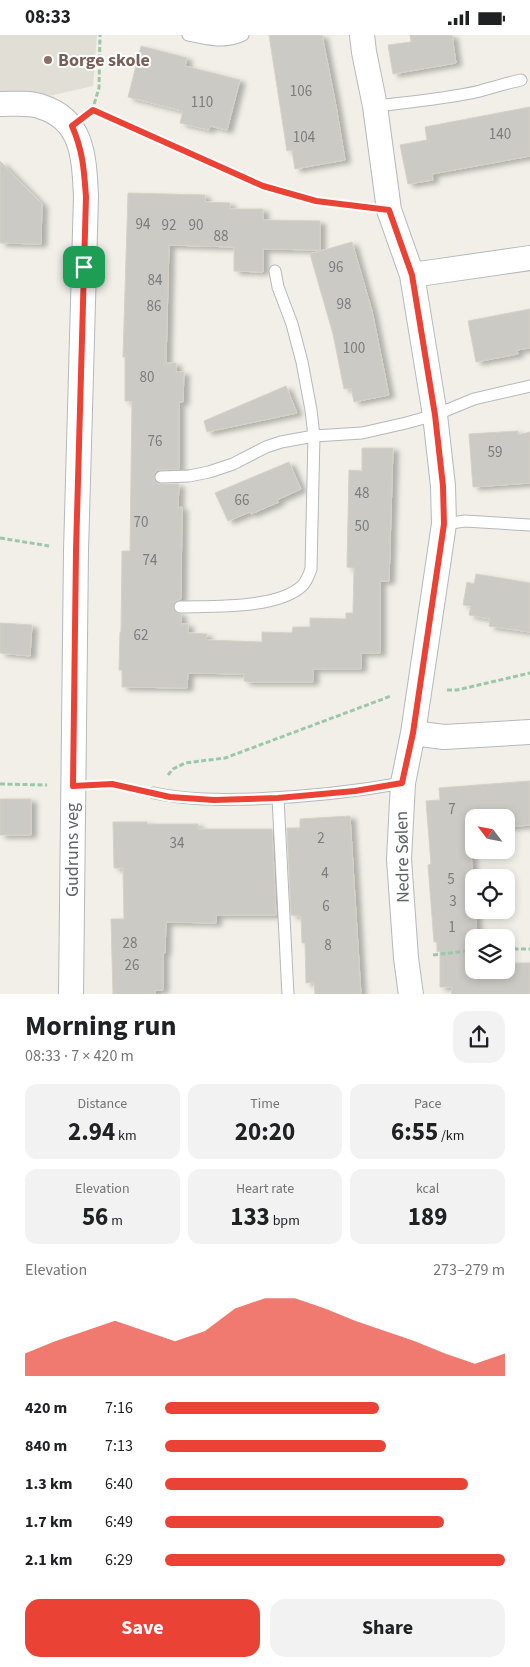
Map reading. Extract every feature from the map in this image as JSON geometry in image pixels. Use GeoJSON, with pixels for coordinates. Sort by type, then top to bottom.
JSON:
{"type":"FeatureCollection","features":[{"type":"Feature","properties":{"kind":"street","name":"Nedre Sølen"},"geometry":{"type":"LineString","coordinates":[[362,35],[375,106],[389,210],[412,275],[435,415],[443,486],[444,524],[413,733],[402,783],[400,859],[406,958],[412,994]]}},
{"type":"Feature","properties":{"kind":"street"},"geometry":{"type":"LineString","coordinates":[[0,105],[41,106],[59,115],[72,126]]}},
{"type":"Feature","properties":{"kind":"street","name":"Gudruns veg"},"geometry":{"type":"LineString","coordinates":[[71,994],[76,551],[86,197],[84,161],[79,141],[72,126]]}},
{"type":"Feature","properties":{"kind":"street"},"geometry":{"type":"LineString","coordinates":[[412,275],[530,258]]}},
{"type":"Feature","properties":{"kind":"street"},"geometry":{"type":"LineString","coordinates":[[413,733],[444,737],[530,732]]}},
{"type":"Feature","properties":{"kind":"lane"},"geometry":{"type":"LineString","coordinates":[[188,35],[232,40],[243,35]]}},
{"type":"Feature","properties":{"kind":"lane"},"geometry":{"type":"LineString","coordinates":[[375,106],[480,91],[521,79]]}},
{"type":"Feature","properties":{"kind":"lane"},"geometry":{"type":"LineString","coordinates":[[180,607],[255,603],[282,597],[302,586],[309,577],[313,540],[314,436],[302,362],[292,324],[278,287],[275,271]]}},
{"type":"Feature","properties":{"kind":"lane"},"geometry":{"type":"LineString","coordinates":[[161,477],[209,473],[234,464],[266,447],[281,442],[314,436],[362,433],[435,415],[474,399],[530,386]]}},
{"type":"Feature","properties":{"kind":"lane"},"geometry":{"type":"LineString","coordinates":[[444,524],[465,521],[530,525]]}},
{"type":"Feature","properties":{"kind":"lane"},"geometry":{"type":"LineString","coordinates":[[154,793],[170,797],[214,800],[278,798],[355,791],[402,783]]}},
{"type":"Feature","properties":{"kind":"lane"},"geometry":{"type":"LineString","coordinates":[[278,798],[288,994]]}},
{"type":"Feature","properties":{"kind":"path"},"geometry":{"type":"LineString","coordinates":[[72,126],[93,110],[100,88],[100,35]]}},
{"type":"Feature","properties":{"kind":"path"},"geometry":{"type":"LineString","coordinates":[[93,110],[263,186],[316,201],[389,210]]}},
{"type":"Feature","properties":{"kind":"path"},"geometry":{"type":"LineString","coordinates":[[0,538],[76,551]]}},
{"type":"Feature","properties":{"kind":"path"},"geometry":{"type":"LineString","coordinates":[[0,784],[73,786],[112,784],[154,793],[173,769],[184,763],[225,758],[402,692],[457,690],[530,673]]}},
{"type":"Feature","properties":{"kind":"path"},"geometry":{"type":"LineString","coordinates":[[515,949],[530,949]]}},
{"type":"Feature","properties":{"kind":"path"},"geometry":{"type":"LineString","coordinates":[[406,958],[465,951]]}},
{"type":"Feature","properties":{"kind":"shaded area","name":"Borge skole"},"geometry":{"type":"Polygon","coordinates":[[[0,35],[97,35],[93,86],[14,104],[0,104],[0,35]]]}},
{"type":"Feature","properties":{"kind":"building"},"geometry":{"type":"Polygon","coordinates":[[[269,35],[322,35],[345,160],[295,169],[292,150],[287,151],[269,35]]]}},
{"type":"Feature","properties":{"kind":"building"},"geometry":{"type":"Polygon","coordinates":[[[410,35],[452,35],[456,63],[393,74],[388,45],[411,42],[410,35]]]}},
{"type":"Feature","properties":{"kind":"building"},"geometry":{"type":"Polygon","coordinates":[[[141,46],[187,58],[185,66],[240,80],[227,130],[210,126],[209,130],[180,123],[183,111],[128,97],[141,46]]]}},
{"type":"Feature","properties":{"kind":"building"},"geometry":{"type":"Polygon","coordinates":[[[530,107],[530,156],[432,174],[433,180],[408,184],[400,145],[427,140],[425,127],[530,107]]]}},
{"type":"Feature","properties":{"kind":"building"},"geometry":{"type":"Polygon","coordinates":[[[0,161],[42,204],[41,244],[0,243],[0,161]]]}},
{"type":"Feature","properties":{"kind":"building"},"geometry":{"type":"Polygon","coordinates":[[[128,193],[205,195],[205,202],[230,203],[230,209],[263,209],[263,220],[320,221],[320,250],[263,249],[263,272],[234,271],[234,247],[169,245],[166,363],[176,363],[176,372],[184,372],[183,402],[179,402],[179,469],[157,470],[154,478],[158,484],[179,484],[178,508],[182,507],[181,599],[176,601],[173,608],[176,613],[181,614],[181,624],[188,624],[188,633],[207,634],[206,640],[262,642],[262,632],[292,633],[293,627],[310,627],[310,618],[346,619],[346,613],[353,613],[354,568],[347,567],[349,470],[362,471],[362,448],[393,448],[389,581],[380,581],[380,653],[361,653],[361,669],[313,669],[313,682],[247,682],[244,681],[244,674],[188,673],[187,688],[122,687],[122,670],[119,670],[122,551],[130,551],[132,401],[125,401],[125,357],[123,357],[128,193]]]}},
{"type":"Feature","properties":{"kind":"building"},"geometry":{"type":"Polygon","coordinates":[[[352,242],[372,311],[389,395],[354,402],[351,388],[344,389],[333,334],[310,254],[352,242]]]}},
{"type":"Feature","properties":{"kind":"building"},"geometry":{"type":"Polygon","coordinates":[[[530,309],[530,348],[517,350],[518,354],[476,362],[468,321],[530,309]]]}},
{"type":"Feature","properties":{"kind":"building"},"geometry":{"type":"Polygon","coordinates":[[[286,386],[297,413],[207,432],[204,421],[286,386]]]}},
{"type":"Feature","properties":{"kind":"building"},"geometry":{"type":"Polygon","coordinates":[[[518,431],[518,435],[530,432],[530,483],[473,487],[469,434],[518,431]]]}},
{"type":"Feature","properties":{"kind":"building"},"geometry":{"type":"Polygon","coordinates":[[[289,462],[301,489],[277,500],[279,502],[228,521],[215,493],[289,462]]]}},
{"type":"Feature","properties":{"kind":"building"},"geometry":{"type":"Polygon","coordinates":[[[476,574],[530,583],[530,632],[489,626],[490,619],[469,615],[471,606],[463,605],[467,582],[474,584],[476,574]]]}},
{"type":"Feature","properties":{"kind":"building"},"geometry":{"type":"Polygon","coordinates":[[[0,623],[32,625],[30,656],[0,653],[0,623]]]}},
{"type":"Feature","properties":{"kind":"building"},"geometry":{"type":"Polygon","coordinates":[[[530,781],[530,825],[515,826],[515,809],[465,809],[465,859],[471,859],[472,869],[465,869],[465,919],[476,919],[476,929],[465,929],[465,979],[515,979],[515,963],[530,963],[530,994],[451,994],[452,987],[440,987],[440,951],[437,952],[437,942],[434,942],[428,865],[431,864],[426,801],[440,800],[439,788],[530,781]]]}},
{"type":"Feature","properties":{"kind":"building"},"geometry":{"type":"Polygon","coordinates":[[[0,799],[31,799],[31,835],[0,835],[0,799]]]}},
{"type":"Feature","properties":{"kind":"building"},"geometry":{"type":"Polygon","coordinates":[[[350,816],[361,994],[315,994],[314,982],[306,983],[305,943],[302,943],[301,916],[291,915],[287,828],[300,828],[300,819],[350,816]]]}},
{"type":"Feature","properties":{"kind":"building"},"geometry":{"type":"Polygon","coordinates":[[[113,822],[198,824],[198,829],[272,829],[276,915],[216,915],[216,923],[166,922],[165,953],[163,953],[163,990],[155,990],[155,994],[113,994],[111,919],[124,919],[123,868],[114,868],[113,822]]]}},
{"type":"Feature","properties":{"kind":"place","name":"Borge skole"},"geometry":{"type":"Point","coordinates":[48,60]}},
{"type":"Feature","properties":{"kind":"route"},"geometry":{"type":"LineString","coordinates":[[93,110],[263,186],[316,201],[389,210],[412,275],[435,415],[443,486],[444,524],[434,581],[413,733],[402,783],[355,791],[278,798],[214,800],[170,797],[112,784],[73,786],[76,551],[84,267],[86,197],[84,161],[79,141],[72,126],[93,110]]}}]}
